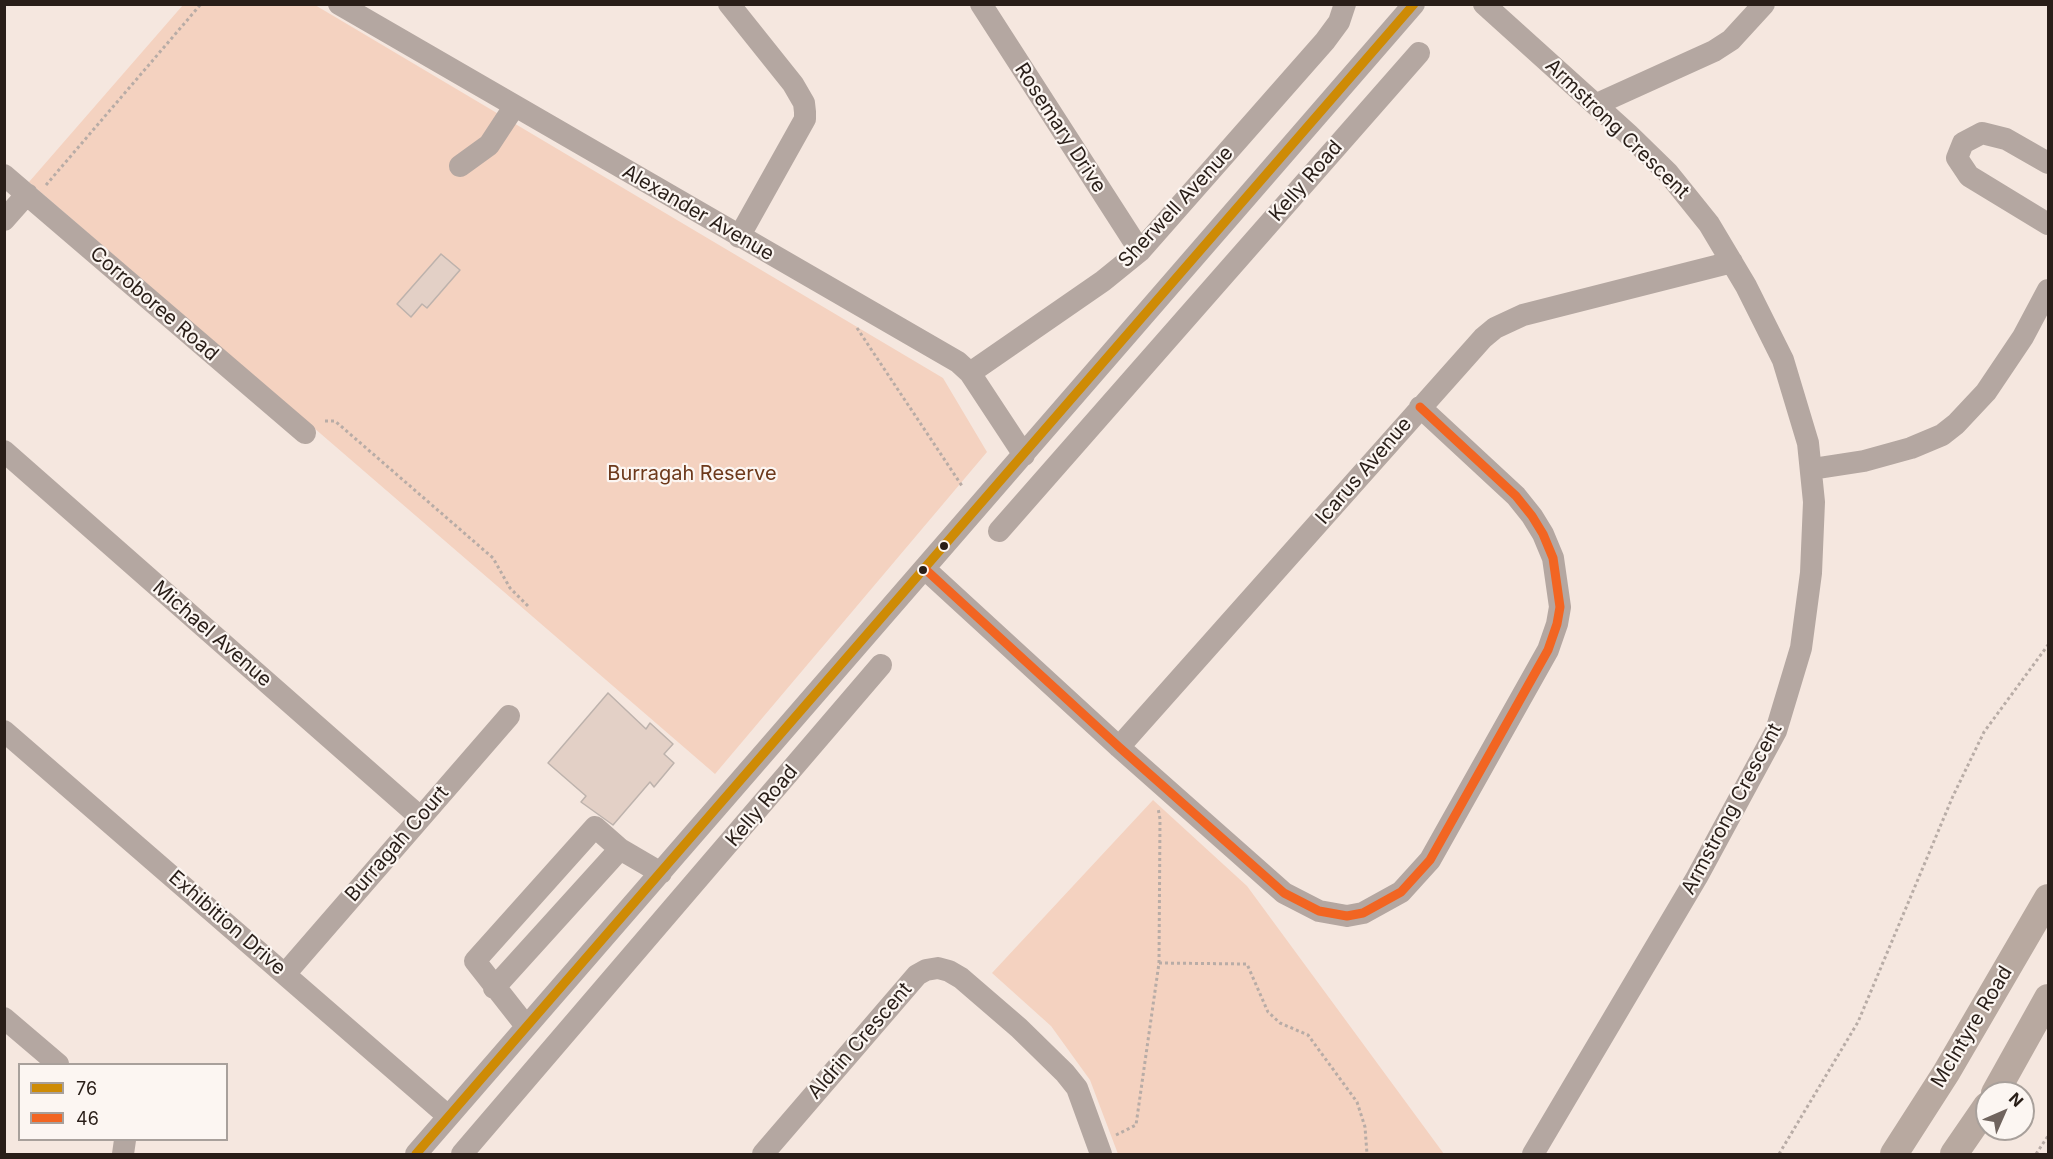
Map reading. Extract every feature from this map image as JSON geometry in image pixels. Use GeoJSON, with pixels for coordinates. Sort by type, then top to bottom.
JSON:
{"type":"FeatureCollection","features":[{"type":"Feature","properties":{"kind":"main road","name":"McIntyre Road"},"geometry":{"type":"LineString","coordinates":[[1894,1155],[1946,1073],[2049,898]]}},
{"type":"Feature","properties":{"kind":"main road"},"geometry":{"type":"LineString","coordinates":[[2002,1081],[2049,998]]}},
{"type":"Feature","properties":{"kind":"main road"},"geometry":{"type":"LineString","coordinates":[[1954,1155],[1975,1124]]}},
{"type":"Feature","properties":{"kind":"street","name":"Alexander Avenue"},"geometry":{"type":"LineString","coordinates":[[339,4],[513,107],[958,362],[970,373],[1024,455]]}},
{"type":"Feature","properties":{"kind":"street"},"geometry":{"type":"LineString","coordinates":[[729,4],[793,84],[804,103],[805,112],[805,119],[739,237]]}},
{"type":"Feature","properties":{"kind":"street","name":"Rosemary Drive"},"geometry":{"type":"LineString","coordinates":[[981,4],[1140,251]]}},
{"type":"Feature","properties":{"kind":"street","name":"Sherwell Avenue"},"geometry":{"type":"LineString","coordinates":[[970,373],[1103,281],[1140,251],[1325,41],[1339,22],[1345,4]]}},
{"type":"Feature","properties":{"kind":"street","name":"Kelly Road"},"geometry":{"type":"LineString","coordinates":[[416,1155],[1414,4]]}},
{"type":"Feature","properties":{"kind":"street","name":"Armstrong Crescent"},"geometry":{"type":"LineString","coordinates":[[1484,4],[1597,104],[1668,174],[1709,224],[1765,320],[1783,360],[1803,421],[1812,469],[1813,538],[1806,619],[1796,673],[1776,730],[1697,877],[1533,1155]]}},
{"type":"Feature","properties":{"kind":"street"},"geometry":{"type":"LineString","coordinates":[[1597,104],[1714,51],[1731,40],[1764,4]]}},
{"type":"Feature","properties":{"kind":"street","name":"Kelly Road"},"geometry":{"type":"LineString","coordinates":[[999,531],[1419,53]]}},
{"type":"Feature","properties":{"kind":"street"},"geometry":{"type":"LineString","coordinates":[[460,166],[489,145],[513,107]]}},
{"type":"Feature","properties":{"kind":"street"},"geometry":{"type":"LineString","coordinates":[[2049,163],[1994,134],[1982,133],[1963,143],[1957,158],[1969,176],[2049,224]]}},
{"type":"Feature","properties":{"kind":"street","name":"Corroboree Road"},"geometry":{"type":"LineString","coordinates":[[4,175],[305,433]]}},
{"type":"Feature","properties":{"kind":"street"},"geometry":{"type":"LineString","coordinates":[[4,220],[30,197]]}},
{"type":"Feature","properties":{"kind":"street","name":"Icarus Avenue"},"geometry":{"type":"LineString","coordinates":[[1119,747],[1471,350],[1508,321],[1546,309],[1732,262]]}},
{"type":"Feature","properties":{"kind":"street"},"geometry":{"type":"LineString","coordinates":[[1169,287],[1194,310]]}},
{"type":"Feature","properties":{"kind":"street"},"geometry":{"type":"LineString","coordinates":[[1812,469],[1864,461],[1911,448],[1942,435],[1956,424],[1986,392],[2023,337],[2049,290]]}},
{"type":"Feature","properties":{"kind":"street"},"geometry":{"type":"LineString","coordinates":[[926,569],[1119,747],[1284,893],[1319,911],[1347,916],[1375,908],[1401,892],[1430,860],[1548,650],[1560,607],[1552,558],[1543,534],[1532,516],[1516,496],[1420,407]]}},
{"type":"Feature","properties":{"kind":"street","name":"Michael Avenue"},"geometry":{"type":"LineString","coordinates":[[4,451],[420,817]]}},
{"type":"Feature","properties":{"kind":"street","name":"Kelly Road"},"geometry":{"type":"LineString","coordinates":[[462,1155],[881,665]]}},
{"type":"Feature","properties":{"kind":"street","name":"Burragah Court"},"geometry":{"type":"LineString","coordinates":[[285,974],[509,716]]}},
{"type":"Feature","properties":{"kind":"street","name":"Exhibition Drive"},"geometry":{"type":"LineString","coordinates":[[4,730],[448,1116]]}},
{"type":"Feature","properties":{"kind":"street"},"geometry":{"type":"LineString","coordinates":[[526,1026],[475,961],[595,827],[620,849],[661,873]]}},
{"type":"Feature","properties":{"kind":"street"},"geometry":{"type":"LineString","coordinates":[[494,988],[620,849]]}},
{"type":"Feature","properties":{"kind":"street"},"geometry":{"type":"LineString","coordinates":[[617,924],[642,946]]}},
{"type":"Feature","properties":{"kind":"street","name":"Aldrin Crescent"},"geometry":{"type":"LineString","coordinates":[[763,1155],[917,975],[926,970],[938,968],[961,978],[1019,1028],[1065,1073],[1077,1088],[1099,1150]]}},
{"type":"Feature","properties":{"kind":"street"},"geometry":{"type":"LineString","coordinates":[[4,1018],[56,1063]]}},
{"type":"Feature","properties":{"kind":"path"},"geometry":{"type":"LineString","coordinates":[[30,197],[201,4]]}},
{"type":"Feature","properties":{"kind":"path"},"geometry":{"type":"LineString","coordinates":[[853,321],[962,486]]}},
{"type":"Feature","properties":{"kind":"path"},"geometry":{"type":"LineString","coordinates":[[325,421],[335,422],[493,558],[510,588],[530,608]]}},
{"type":"Feature","properties":{"kind":"path"},"geometry":{"type":"LineString","coordinates":[[1779,1155],[1858,1022],[1953,796],[1984,732],[2049,645]]}},
{"type":"Feature","properties":{"kind":"path"},"geometry":{"type":"LineString","coordinates":[[1099,1150],[1137,1125],[1159,963],[1160,819],[1153,790],[1153,777]]}},
{"type":"Feature","properties":{"kind":"path"},"geometry":{"type":"LineString","coordinates":[[1159,963],[1247,964],[1268,1012],[1280,1023],[1308,1035],[1357,1102],[1365,1127],[1367,1155]]}},
{"type":"Feature","properties":{"kind":"path"},"geometry":{"type":"LineString","coordinates":[[2036,1155],[2049,1136]]}},
{"type":"Feature","properties":{"kind":"green space","name":"Burragah Reserve"},"geometry":{"type":"Polygon","coordinates":[[[183,5],[315,5],[943,378],[987,452],[715,774],[29,182],[183,5]]]}},
{"type":"Feature","properties":{"kind":"green space"},"geometry":{"type":"Polygon","coordinates":[[[1153,800],[1247,886],[1444,1154],[1118,1154],[1090,1080],[1051,1026],[992,973],[1153,800]]]}},
{"type":"Feature","properties":{"kind":"building"},"geometry":{"type":"Polygon","coordinates":[[[441,254],[460,270],[427,308],[422,304],[411,317],[397,304],[441,254]]]}},
{"type":"Feature","properties":{"kind":"building"},"geometry":{"type":"Polygon","coordinates":[[[608,693],[646,729],[650,723],[673,744],[664,754],[674,763],[654,787],[650,782],[613,825],[581,802],[586,796],[548,763],[608,693]]]}},
{"type":"Feature","properties":{"kind":"transit line","name":"76"},"geometry":{"type":"LineString","coordinates":[[416,1154],[1414,4]]}},
{"type":"Feature","properties":{"kind":"transit line","name":"46"},"geometry":{"type":"LineString","coordinates":[[925,569],[1119,747],[1284,893],[1319,911],[1347,916],[1363,913],[1401,892],[1430,860],[1548,650],[1560,607],[1553,558],[1532,516],[1516,496],[1420,407]]}}]}
